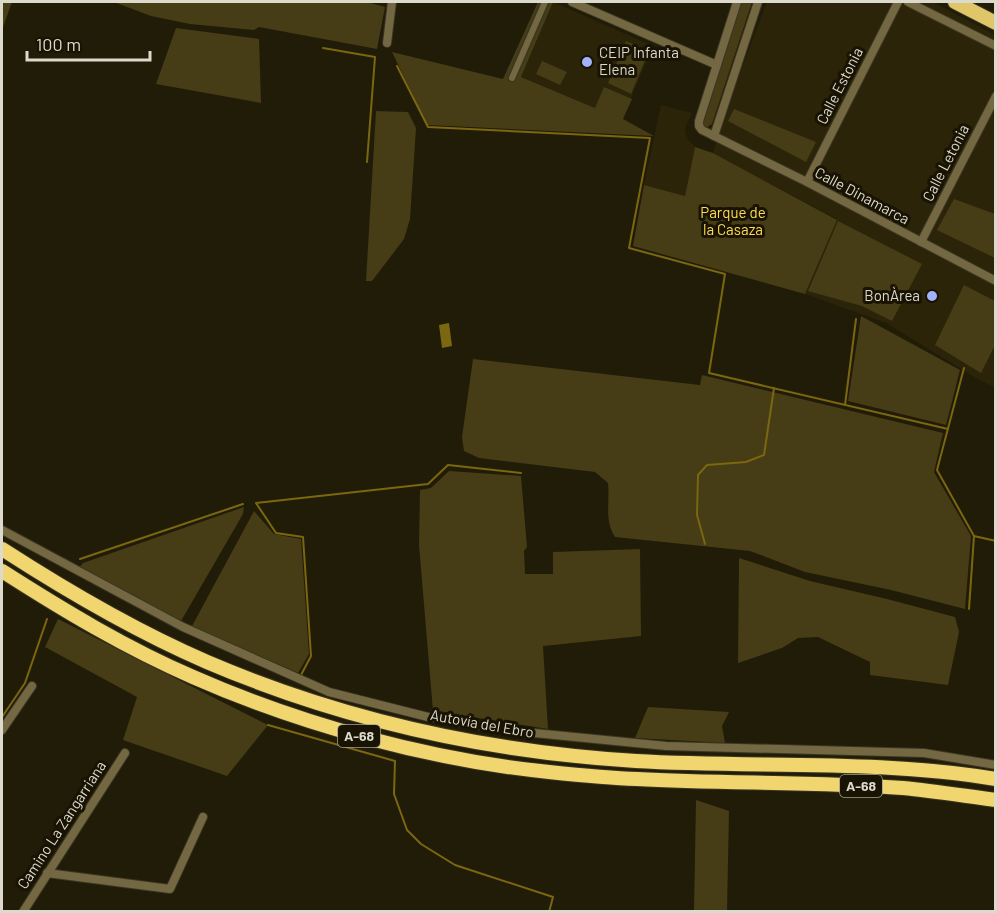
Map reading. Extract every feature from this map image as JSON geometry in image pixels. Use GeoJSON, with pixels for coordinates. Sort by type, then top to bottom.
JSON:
{"type":"FeatureCollection","features":[{"type":"Feature","properties":{"kind":"highway"},"geometry":{"type":"LineString","coordinates":[[955,2],[996,23]]}},
{"type":"Feature","properties":{"kind":"highway","name":"Autovía del Ebro"},"geometry":{"type":"LineString","coordinates":[[2,549],[70,592],[133,627],[206,662],[277,690],[352,714],[467,741],[550,753],[638,761],[887,768],[996,779]]}},
{"type":"Feature","properties":{"kind":"highway","name":"A-68"},"geometry":{"type":"LineString","coordinates":[[2,571],[59,607],[125,644],[192,677],[269,707],[346,733],[464,759],[545,771],[636,779],[904,788],[996,800]]}},
{"type":"Feature","properties":{"kind":"street"},"geometry":{"type":"LineString","coordinates":[[387,43],[392,2]]}},
{"type":"Feature","properties":{"kind":"street"},"geometry":{"type":"LineString","coordinates":[[512,78],[545,2]]}},
{"type":"Feature","properties":{"kind":"street"},"geometry":{"type":"LineString","coordinates":[[572,2],[717,65]]}},
{"type":"Feature","properties":{"kind":"street"},"geometry":{"type":"LineString","coordinates":[[737,2],[699,126],[714,136],[758,2]]}},
{"type":"Feature","properties":{"kind":"street","name":"Calle Estonia"},"geometry":{"type":"LineString","coordinates":[[807,182],[898,2]]}},
{"type":"Feature","properties":{"kind":"street"},"geometry":{"type":"LineString","coordinates":[[908,2],[996,46]]}},
{"type":"Feature","properties":{"kind":"street","name":"Calle Letonia"},"geometry":{"type":"LineString","coordinates":[[921,242],[996,96]]}},
{"type":"Feature","properties":{"kind":"street","name":"Calle Dinamarca"},"geometry":{"type":"LineString","coordinates":[[714,136],[996,281]]}},
{"type":"Feature","properties":{"kind":"street"},"geometry":{"type":"LineString","coordinates":[[2,530],[183,627],[329,692],[428,717],[514,730],[666,746],[924,753],[996,765]]}},
{"type":"Feature","properties":{"kind":"street"},"geometry":{"type":"LineString","coordinates":[[2,730],[32,686]]}},
{"type":"Feature","properties":{"kind":"street","name":"Camino La Zangarriana"},"geometry":{"type":"LineString","coordinates":[[23,912],[125,753]]}},
{"type":"Feature","properties":{"kind":"street"},"geometry":{"type":"LineString","coordinates":[[47,873],[171,889],[203,817]]}},
{"type":"Feature","properties":{"kind":"shaded area","name":"CEIP Infanta Elena"},"geometry":{"type":"Polygon","coordinates":[[[553,2],[653,46],[622,119],[521,77],[553,2]]]}},
{"type":"Feature","properties":{"kind":"shaded area"},"geometry":{"type":"Polygon","coordinates":[[[767,2],[933,2],[995,35],[995,388],[886,323],[805,294],[837,219],[713,153],[720,126],[767,2]]]}},
{"type":"Feature","properties":{"kind":"shaded area"},"geometry":{"type":"Polygon","coordinates":[[[661,105],[692,113],[685,132],[695,147],[685,196],[644,185],[661,105]]]}},
{"type":"Feature","properties":{"kind":"shaded area"},"geometry":{"type":"Polygon","coordinates":[[[449,323],[452,346],[442,348],[439,325],[449,323]]]}},
{"type":"Feature","properties":{"kind":"green space"},"geometry":{"type":"Polygon","coordinates":[[[2,2],[12,2],[2,30],[2,2]]]}},
{"type":"Feature","properties":{"kind":"green space"},"geometry":{"type":"Polygon","coordinates":[[[114,2],[367,2],[385,7],[377,49],[259,27],[254,30],[190,24],[151,16],[114,2]]]}},
{"type":"Feature","properties":{"kind":"green space"},"geometry":{"type":"Polygon","coordinates":[[[538,2],[553,2],[521,77],[595,108],[604,87],[632,99],[623,119],[654,136],[427,125],[392,52],[503,79],[538,2]]]}},
{"type":"Feature","properties":{"kind":"green space"},"geometry":{"type":"Polygon","coordinates":[[[741,2],[752,2],[712,124],[706,128],[703,126],[703,121],[741,2]]]}},
{"type":"Feature","properties":{"kind":"green space"},"geometry":{"type":"Polygon","coordinates":[[[176,28],[259,39],[261,103],[156,84],[176,28]]]}},
{"type":"Feature","properties":{"kind":"green space"},"geometry":{"type":"Polygon","coordinates":[[[626,41],[649,51],[631,94],[608,83],[626,41]]]}},
{"type":"Feature","properties":{"kind":"green space"},"geometry":{"type":"Polygon","coordinates":[[[542,61],[567,72],[560,85],[536,74],[542,61]]]}},
{"type":"Feature","properties":{"kind":"green space"},"geometry":{"type":"Polygon","coordinates":[[[734,109],[816,142],[806,162],[728,121],[734,109]]]}},
{"type":"Feature","properties":{"kind":"green space"},"geometry":{"type":"Polygon","coordinates":[[[376,111],[408,112],[416,128],[410,219],[404,239],[372,281],[366,281],[376,111]]]}},
{"type":"Feature","properties":{"kind":"green space","name":"Parque de la Casaza"},"geometry":{"type":"Polygon","coordinates":[[[695,147],[713,153],[837,220],[805,294],[633,246],[644,185],[685,196],[695,147]]]}},
{"type":"Feature","properties":{"kind":"green space"},"geometry":{"type":"Polygon","coordinates":[[[954,199],[995,214],[995,258],[937,230],[954,199]]]}},
{"type":"Feature","properties":{"kind":"green space"},"geometry":{"type":"Polygon","coordinates":[[[838,221],[922,264],[892,321],[862,306],[808,291],[838,221]]]}},
{"type":"Feature","properties":{"kind":"green space"},"geometry":{"type":"Polygon","coordinates":[[[964,285],[995,301],[995,345],[981,373],[935,345],[964,285]]]}},
{"type":"Feature","properties":{"kind":"green space"},"geometry":{"type":"Polygon","coordinates":[[[861,316],[960,370],[946,425],[848,401],[861,316]]]}},
{"type":"Feature","properties":{"kind":"green space"},"geometry":{"type":"Polygon","coordinates":[[[473,359],[700,385],[702,375],[943,433],[934,472],[971,536],[965,609],[891,590],[805,572],[750,551],[615,537],[608,518],[608,483],[595,472],[479,458],[464,451],[462,437],[473,359]]]}},
{"type":"Feature","properties":{"kind":"green space"},"geometry":{"type":"Polygon","coordinates":[[[449,471],[521,476],[527,547],[524,551],[525,574],[553,574],[553,552],[640,549],[641,636],[543,646],[548,729],[433,711],[419,545],[420,490],[431,488],[449,471]]]}},
{"type":"Feature","properties":{"kind":"green space"},"geometry":{"type":"Polygon","coordinates":[[[244,507],[243,514],[181,621],[79,568],[83,563],[244,507]]]}},
{"type":"Feature","properties":{"kind":"green space"},"geometry":{"type":"Polygon","coordinates":[[[254,511],[274,534],[301,539],[309,654],[298,673],[192,626],[254,511]]]}},
{"type":"Feature","properties":{"kind":"green space"},"geometry":{"type":"Polygon","coordinates":[[[739,558],[810,581],[955,617],[959,632],[948,685],[870,675],[870,662],[818,637],[798,638],[782,648],[738,663],[739,558]]]}},
{"type":"Feature","properties":{"kind":"green space"},"geometry":{"type":"Polygon","coordinates":[[[58,619],[268,725],[227,776],[123,740],[137,697],[45,647],[58,619]]]}},
{"type":"Feature","properties":{"kind":"green space"},"geometry":{"type":"Polygon","coordinates":[[[648,707],[729,712],[722,726],[725,743],[635,738],[648,707]]]}},
{"type":"Feature","properties":{"kind":"green space"},"geometry":{"type":"Polygon","coordinates":[[[696,800],[729,811],[727,911],[694,911],[696,800]]]}},
{"type":"Feature","properties":{"kind":"waterway"},"geometry":{"type":"LineString","coordinates":[[323,48],[375,57],[367,162]]}},
{"type":"Feature","properties":{"kind":"waterway"},"geometry":{"type":"LineString","coordinates":[[397,66],[428,127],[650,138],[629,248],[725,274],[709,373],[948,429]]}},
{"type":"Feature","properties":{"kind":"waterway"},"geometry":{"type":"LineString","coordinates":[[845,405],[856,319]]}},
{"type":"Feature","properties":{"kind":"waterway"},"geometry":{"type":"LineString","coordinates":[[964,368],[937,470],[974,536],[996,541]]}},
{"type":"Feature","properties":{"kind":"waterway"},"geometry":{"type":"LineString","coordinates":[[705,544],[697,515],[698,475],[707,465],[746,462],[764,455],[774,388]]}},
{"type":"Feature","properties":{"kind":"waterway"},"geometry":{"type":"LineString","coordinates":[[301,675],[311,656],[303,537],[276,533],[256,503],[428,484],[448,465],[521,473]]}},
{"type":"Feature","properties":{"kind":"waterway"},"geometry":{"type":"LineString","coordinates":[[80,559],[243,504]]}},
{"type":"Feature","properties":{"kind":"waterway"},"geometry":{"type":"LineString","coordinates":[[969,609],[974,536]]}},
{"type":"Feature","properties":{"kind":"waterway"},"geometry":{"type":"LineString","coordinates":[[2,717],[25,683],[47,619]]}},
{"type":"Feature","properties":{"kind":"waterway"},"geometry":{"type":"LineString","coordinates":[[268,725],[395,761],[394,794],[407,830],[421,844],[455,865],[553,897],[549,912]]}},
{"type":"Feature","properties":{"kind":"place","name":"CEIP Infanta Elena"},"geometry":{"type":"Point","coordinates":[587,62]}},
{"type":"Feature","properties":{"kind":"place","name":"BonÀrea"},"geometry":{"type":"Point","coordinates":[932,296]}}]}
